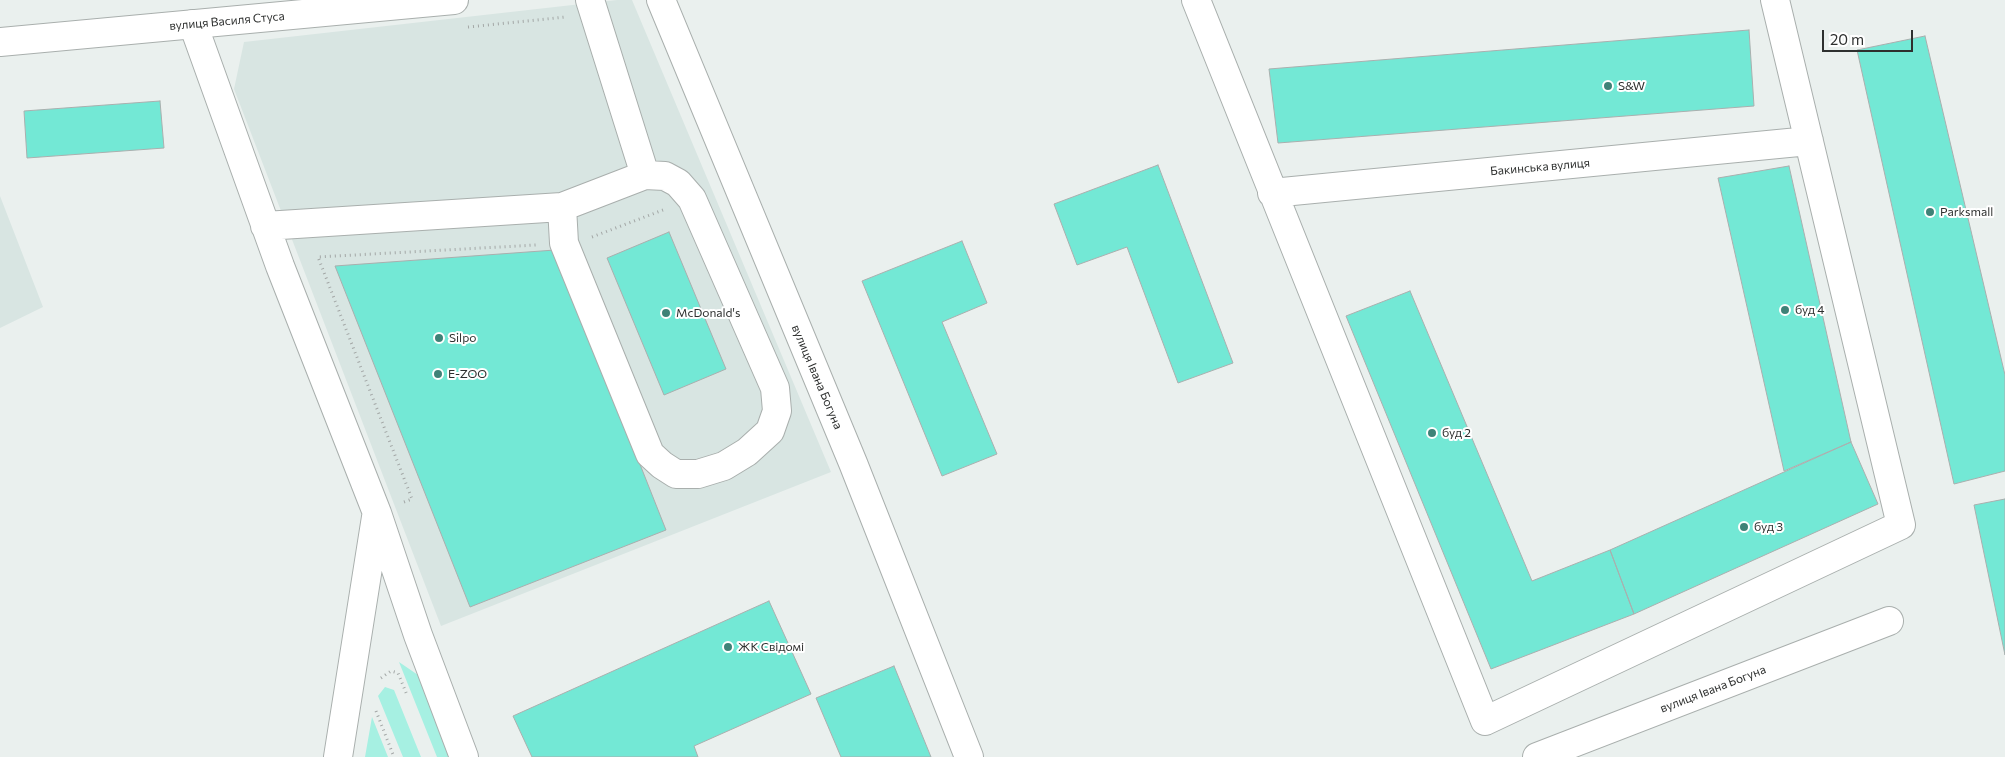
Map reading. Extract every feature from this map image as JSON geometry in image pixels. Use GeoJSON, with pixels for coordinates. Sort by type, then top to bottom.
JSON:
{"type":"FeatureCollection","features":[{"type":"Feature","properties":{"kind":"street","name":"вулиця Василя Стуса"},"geometry":{"type":"LineString","coordinates":[[0,42],[454,0]]}},
{"type":"Feature","properties":{"kind":"street"},"geometry":{"type":"LineString","coordinates":[[590,0],[645,175]]}},
{"type":"Feature","properties":{"kind":"street","name":"вулиця Івана Богуна"},"geometry":{"type":"LineString","coordinates":[[661,0],[853,463],[969,757]]}},
{"type":"Feature","properties":{"kind":"street"},"geometry":{"type":"LineString","coordinates":[[1196,0],[1272,194],[1485,721],[1901,525],[1775,0]]}},
{"type":"Feature","properties":{"kind":"street"},"geometry":{"type":"LineString","coordinates":[[193,24],[265,226],[377,513],[418,635],[464,757]]}},
{"type":"Feature","properties":{"kind":"street","name":"Бакинська вулиця"},"geometry":{"type":"LineString","coordinates":[[1272,194],[1809,141]]}},
{"type":"Feature","properties":{"kind":"street"},"geometry":{"type":"LineString","coordinates":[[265,226],[562,207],[645,175],[665,176],[678,183],[692,199],[775,388],[777,410],[770,431],[747,452],[724,466],[698,474],[676,474],[650,454],[564,243],[562,207]]}},
{"type":"Feature","properties":{"kind":"street"},"geometry":{"type":"LineString","coordinates":[[338,757],[377,513]]}},
{"type":"Feature","properties":{"kind":"street","name":"вулиця Івана Богуна"},"geometry":{"type":"LineString","coordinates":[[1537,757],[1889,621]]}},
{"type":"Feature","properties":{"kind":"path"},"geometry":{"type":"LineString","coordinates":[[377,513],[412,499],[318,257],[579,242],[692,199]]}},
{"type":"Feature","properties":{"kind":"path"},"geometry":{"type":"LineString","coordinates":[[378,680],[391,670],[398,673],[408,698]]}},
{"type":"Feature","properties":{"kind":"shaded area"},"geometry":{"type":"Polygon","coordinates":[[[617,0],[632,0],[831,472],[441,626],[234,89],[244,42],[617,0]]]}},
{"type":"Feature","properties":{"kind":"shaded area"},"geometry":{"type":"Polygon","coordinates":[[[0,196],[43,307],[0,328],[0,196]]]}},
{"type":"Feature","properties":{"kind":"green space"},"geometry":{"type":"Polygon","coordinates":[[[399,662],[418,675],[449,757],[437,757],[399,662]]]}},
{"type":"Feature","properties":{"kind":"green space"},"geometry":{"type":"Polygon","coordinates":[[[385,687],[394,690],[421,757],[403,757],[378,696],[385,687]]]}},
{"type":"Feature","properties":{"kind":"green space"},"geometry":{"type":"Polygon","coordinates":[[[372,717],[388,757],[365,757],[372,717]]]}},
{"type":"Feature","properties":{"kind":"building"},"geometry":{"type":"Polygon","coordinates":[[[1749,30],[1754,106],[1278,143],[1269,69],[1749,30]]]}},
{"type":"Feature","properties":{"kind":"building","name":"Parksmall"},"geometry":{"type":"Polygon","coordinates":[[[1925,36],[2005,375],[2005,471],[1954,484],[1857,50],[1925,36]]]}},
{"type":"Feature","properties":{"kind":"building"},"geometry":{"type":"Polygon","coordinates":[[[160,101],[164,148],[27,158],[24,111],[160,101]]]}},
{"type":"Feature","properties":{"kind":"building"},"geometry":{"type":"Polygon","coordinates":[[[1158,165],[1233,363],[1178,383],[1127,247],[1077,265],[1054,204],[1158,165]]]}},
{"type":"Feature","properties":{"kind":"building","name":"буд 4"},"geometry":{"type":"Polygon","coordinates":[[[1789,166],[1851,442],[1784,471],[1718,178],[1789,166]]]}},
{"type":"Feature","properties":{"kind":"building","name":"McDonald's"},"geometry":{"type":"Polygon","coordinates":[[[669,232],[726,369],[664,395],[607,258],[669,232]]]}},
{"type":"Feature","properties":{"kind":"building"},"geometry":{"type":"Polygon","coordinates":[[[962,241],[987,303],[942,322],[997,454],[942,476],[862,281],[962,241]]]}},
{"type":"Feature","properties":{"kind":"building"},"geometry":{"type":"Polygon","coordinates":[[[555,250],[666,530],[470,607],[335,266],[555,250]]]}},
{"type":"Feature","properties":{"kind":"building","name":"буд 2"},"geometry":{"type":"Polygon","coordinates":[[[1410,291],[1532,581],[1610,550],[1634,614],[1491,669],[1346,316],[1410,291]]]}},
{"type":"Feature","properties":{"kind":"building","name":"буд 3"},"geometry":{"type":"Polygon","coordinates":[[[1851,442],[1878,504],[1634,614],[1610,550],[1851,442]]]}},
{"type":"Feature","properties":{"kind":"building"},"geometry":{"type":"Polygon","coordinates":[[[2005,499],[2005,655],[1974,505],[2005,499]]]}},
{"type":"Feature","properties":{"kind":"building","name":"ЖК Свідомі"},"geometry":{"type":"Polygon","coordinates":[[[769,601],[811,694],[694,746],[698,757],[532,757],[513,716],[769,601]]]}},
{"type":"Feature","properties":{"kind":"building"},"geometry":{"type":"Polygon","coordinates":[[[894,666],[931,757],[841,757],[816,698],[894,666]]]}},
{"type":"Feature","properties":{"kind":"place","name":"S&W"},"geometry":{"type":"Point","coordinates":[1608,86]}},
{"type":"Feature","properties":{"kind":"place","name":"Parksmall"},"geometry":{"type":"Point","coordinates":[1930,212]}},
{"type":"Feature","properties":{"kind":"place","name":"буд 4"},"geometry":{"type":"Point","coordinates":[1785,310]}},
{"type":"Feature","properties":{"kind":"place","name":"McDonald's"},"geometry":{"type":"Point","coordinates":[666,313]}},
{"type":"Feature","properties":{"kind":"place","name":"Silpo"},"geometry":{"type":"Point","coordinates":[439,338]}},
{"type":"Feature","properties":{"kind":"place","name":"E-ZOO"},"geometry":{"type":"Point","coordinates":[438,374]}},
{"type":"Feature","properties":{"kind":"place","name":"буд 2"},"geometry":{"type":"Point","coordinates":[1432,433]}},
{"type":"Feature","properties":{"kind":"place","name":"буд 3"},"geometry":{"type":"Point","coordinates":[1744,527]}},
{"type":"Feature","properties":{"kind":"place","name":"ЖК Свідомі"},"geometry":{"type":"Point","coordinates":[728,647]}}]}
